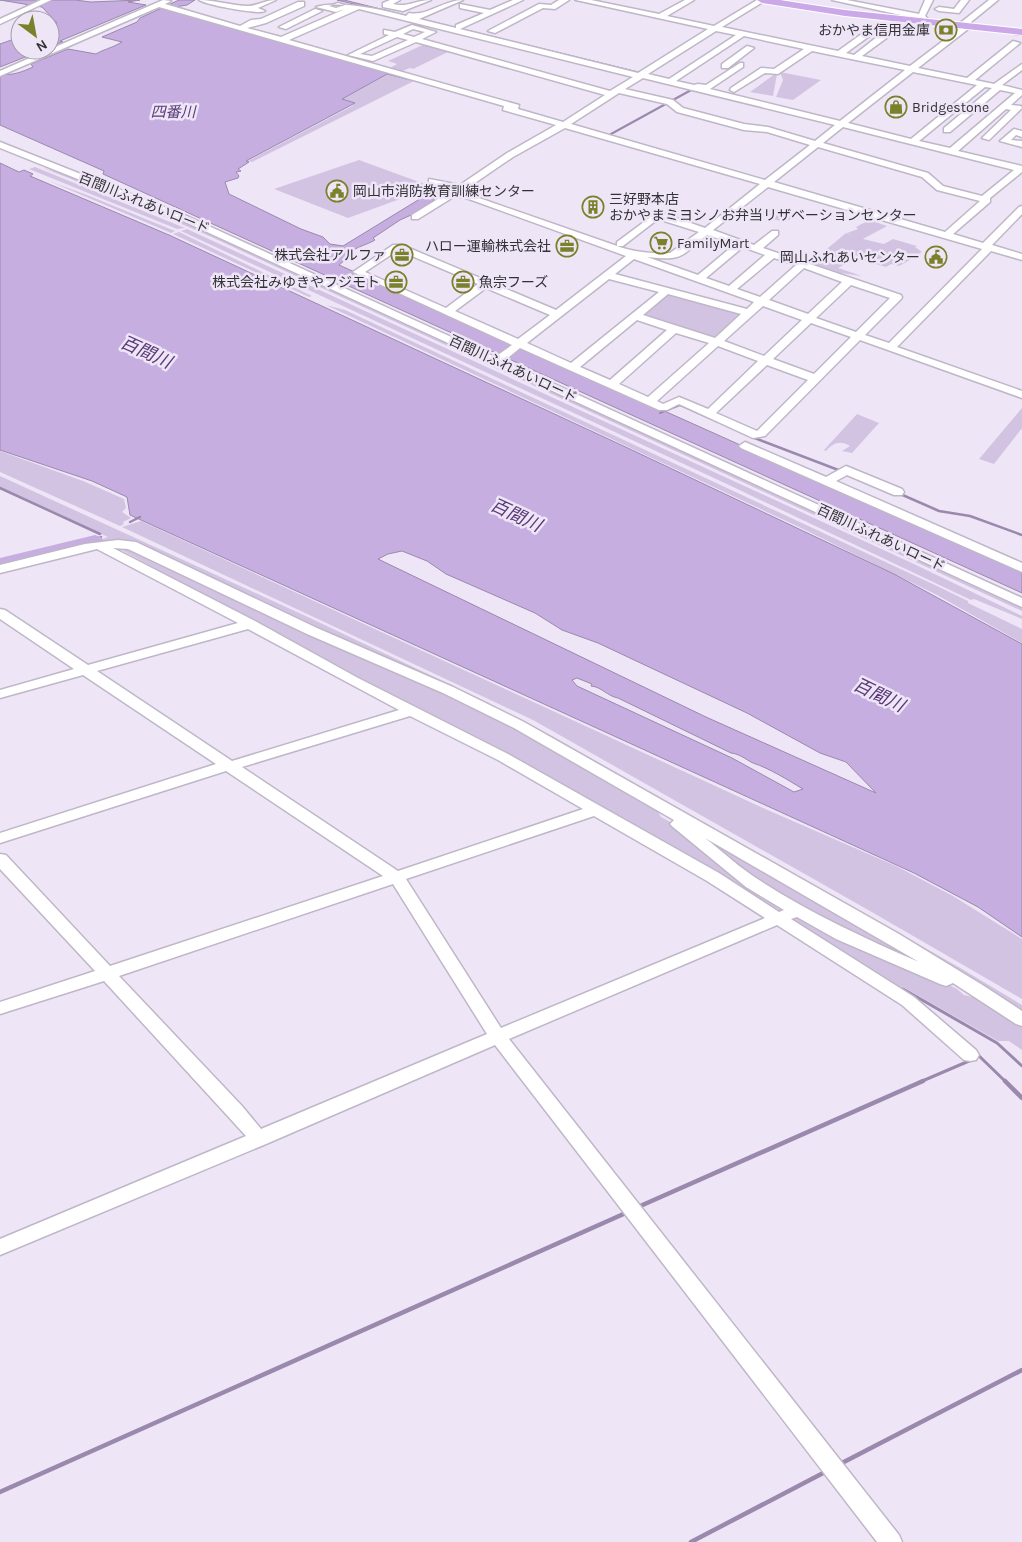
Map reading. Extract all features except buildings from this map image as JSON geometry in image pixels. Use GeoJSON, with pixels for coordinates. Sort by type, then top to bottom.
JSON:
{"type":"FeatureCollection","features":[{"type":"Feature","properties":{"kind":"main road"},"geometry":{"type":"LineString","coordinates":[[762,0],[845,13],[1022,31]]}},
{"type":"Feature","properties":{"kind":"main road"},"geometry":{"type":"LineString","coordinates":[[776,0],[840,10],[925,18],[1000,30],[1022,31]]}},
{"type":"Feature","properties":{"kind":"street"},"geometry":{"type":"LineString","coordinates":[[2,20],[47,0]]}},
{"type":"Feature","properties":{"kind":"street"},"geometry":{"type":"LineString","coordinates":[[211,11],[240,0]]}},
{"type":"Feature","properties":{"kind":"street"},"geometry":{"type":"LineString","coordinates":[[238,15],[272,0]]}},
{"type":"Feature","properties":{"kind":"street"},"geometry":{"type":"LineString","coordinates":[[492,13],[461,3],[417,17],[360,4],[336,0],[320,7],[336,10],[360,4],[1020,167]]}},
{"type":"Feature","properties":{"kind":"street"},"geometry":{"type":"LineString","coordinates":[[396,0],[386,5],[403,9],[427,0]]}},
{"type":"Feature","properties":{"kind":"street"},"geometry":{"type":"LineString","coordinates":[[429,20],[473,23],[519,0]]}},
{"type":"Feature","properties":{"kind":"street"},"geometry":{"type":"LineString","coordinates":[[453,11],[494,34],[542,6],[552,7],[565,0]]}},
{"type":"Feature","properties":{"kind":"street"},"geometry":{"type":"LineString","coordinates":[[580,0],[1018,91]]}},
{"type":"Feature","properties":{"kind":"street"},"geometry":{"type":"LineString","coordinates":[[660,16],[690,0]]}},
{"type":"Feature","properties":{"kind":"street"},"geometry":{"type":"LineString","coordinates":[[414,217],[539,137],[566,123],[762,0]]}},
{"type":"Feature","properties":{"kind":"street"},"geometry":{"type":"LineString","coordinates":[[836,0],[925,18],[936,18],[934,16],[943,0]]}},
{"type":"Feature","properties":{"kind":"street"},"geometry":{"type":"LineString","coordinates":[[876,7],[882,0]]}},
{"type":"Feature","properties":{"kind":"street"},"geometry":{"type":"LineString","coordinates":[[925,18],[929,0]]}},
{"type":"Feature","properties":{"kind":"street"},"geometry":{"type":"LineString","coordinates":[[938,9],[956,10],[965,0]]}},
{"type":"Feature","properties":{"kind":"street"},"geometry":{"type":"LineString","coordinates":[[457,191],[620,244],[636,255],[666,258],[676,255],[843,124],[994,0]]}},
{"type":"Feature","properties":{"kind":"street"},"geometry":{"type":"LineString","coordinates":[[206,2],[261,11]]}},
{"type":"Feature","properties":{"kind":"street"},"geometry":{"type":"LineString","coordinates":[[894,11],[903,3]]}},
{"type":"Feature","properties":{"kind":"street"},"geometry":{"type":"LineString","coordinates":[[241,28],[301,4]]}},
{"type":"Feature","properties":{"kind":"street"},"geometry":{"type":"LineString","coordinates":[[282,40],[360,4]]}},
{"type":"Feature","properties":{"kind":"street"},"geometry":{"type":"LineString","coordinates":[[0,74],[168,6],[188,5]]}},
{"type":"Feature","properties":{"kind":"street"},"geometry":{"type":"LineString","coordinates":[[168,6],[1022,257]]}},
{"type":"Feature","properties":{"kind":"street"},"geometry":{"type":"LineString","coordinates":[[283,27],[314,13],[330,18]]}},
{"type":"Feature","properties":{"kind":"street"},"geometry":{"type":"LineString","coordinates":[[444,18],[473,23]]}},
{"type":"Feature","properties":{"kind":"street"},"geometry":{"type":"LineString","coordinates":[[412,27],[432,32],[418,39],[373,59],[352,55],[412,27]]}},
{"type":"Feature","properties":{"kind":"street"},"geometry":{"type":"LineString","coordinates":[[856,58],[898,27]]}},
{"type":"Feature","properties":{"kind":"street"},"geometry":{"type":"LineString","coordinates":[[715,29],[750,38]]}},
{"type":"Feature","properties":{"kind":"street"},"geometry":{"type":"LineString","coordinates":[[840,54],[873,30],[889,32]]}},
{"type":"Feature","properties":{"kind":"street"},"geometry":{"type":"LineString","coordinates":[[1000,30],[1004,33],[1022,36]]}},
{"type":"Feature","properties":{"kind":"street"},"geometry":{"type":"LineString","coordinates":[[387,32],[614,92],[669,102],[680,110],[744,128],[768,130],[925,175],[940,188],[984,199]]}},
{"type":"Feature","properties":{"kind":"street"},"geometry":{"type":"LineString","coordinates":[[672,80],[740,36]]}},
{"type":"Feature","properties":{"kind":"street"},"geometry":{"type":"LineString","coordinates":[[968,81],[1016,43]]}},
{"type":"Feature","properties":{"kind":"street"},"geometry":{"type":"LineString","coordinates":[[728,63],[750,48]]}},
{"type":"Feature","properties":{"kind":"street"},"geometry":{"type":"LineString","coordinates":[[734,90],[764,70],[775,72],[810,49]]}},
{"type":"Feature","properties":{"kind":"street"},"geometry":{"type":"LineString","coordinates":[[660,77],[707,88],[740,65],[677,52]]}},
{"type":"Feature","properties":{"kind":"street"},"geometry":{"type":"LineString","coordinates":[[947,130],[1022,66]]}},
{"type":"Feature","properties":{"kind":"street"},"geometry":{"type":"LineString","coordinates":[[914,140],[982,85]]}},
{"type":"Feature","properties":{"kind":"street"},"geometry":{"type":"LineString","coordinates":[[952,151],[1004,106],[1018,91]]}},
{"type":"Feature","properties":{"kind":"street"},"geometry":{"type":"LineString","coordinates":[[986,138],[1018,108],[1004,106]]}},
{"type":"Feature","properties":{"kind":"street"},"geometry":{"type":"LineString","coordinates":[[506,108],[522,110]]}},
{"type":"Feature","properties":{"kind":"street"},"geometry":{"type":"LineString","coordinates":[[1022,134],[1014,132],[1004,141],[1022,144]]}},
{"type":"Feature","properties":{"kind":"street","name":"百間川ふれあいロード"},"geometry":{"type":"LineString","coordinates":[[0,145],[186,219],[499,359],[1022,603]]}},
{"type":"Feature","properties":{"kind":"street"},"geometry":{"type":"LineString","coordinates":[[984,199],[1020,167]]}},
{"type":"Feature","properties":{"kind":"street"},"geometry":{"type":"LineString","coordinates":[[432,181],[468,196],[891,346],[1022,395]]}},
{"type":"Feature","properties":{"kind":"street"},"geometry":{"type":"LineString","coordinates":[[950,232],[987,200],[984,199]]}},
{"type":"Feature","properties":{"kind":"street"},"geometry":{"type":"LineString","coordinates":[[891,346],[1022,209]]}},
{"type":"Feature","properties":{"kind":"street"},"geometry":{"type":"LineString","coordinates":[[556,314],[410,251],[396,247],[358,272],[663,408],[680,400],[753,435],[761,434],[897,298],[850,280],[662,216],[656,216],[620,244]]}},
{"type":"Feature","properties":{"kind":"street"},"geometry":{"type":"LineString","coordinates":[[755,249],[775,233]]}},
{"type":"Feature","properties":{"kind":"street"},"geometry":{"type":"LineString","coordinates":[[702,276],[740,244]]}},
{"type":"Feature","properties":{"kind":"street"},"geometry":{"type":"LineString","coordinates":[[733,287],[772,254]]}},
{"type":"Feature","properties":{"kind":"street"},"geometry":{"type":"LineString","coordinates":[[499,359],[516,344],[636,255]]}},
{"type":"Feature","properties":{"kind":"street"},"geometry":{"type":"LineString","coordinates":[[666,258],[671,265],[733,287],[762,300]]}},
{"type":"Feature","properties":{"kind":"street"},"geometry":{"type":"LineString","coordinates":[[650,402],[802,265]]}},
{"type":"Feature","properties":{"kind":"street"},"geometry":{"type":"LineString","coordinates":[[608,275],[748,314]]}},
{"type":"Feature","properties":{"kind":"street"},"geometry":{"type":"LineString","coordinates":[[709,414],[850,280]]}},
{"type":"Feature","properties":{"kind":"street"},"geometry":{"type":"LineString","coordinates":[[447,312],[485,284]]}},
{"type":"Feature","properties":{"kind":"street"},"geometry":{"type":"LineString","coordinates":[[572,368],[666,291]]}},
{"type":"Feature","properties":{"kind":"street"},"geometry":{"type":"LineString","coordinates":[[635,316],[716,342],[816,379]]}},
{"type":"Feature","properties":{"kind":"street"},"geometry":{"type":"LineString","coordinates":[[611,385],[674,329]]}},
{"type":"Feature","properties":{"kind":"street"},"geometry":{"type":"LineString","coordinates":[[745,446],[1022,568]]}},
{"type":"Feature","properties":{"kind":"street"},"geometry":{"type":"LineString","coordinates":[[826,482],[846,470],[898,492]]}},
{"type":"Feature","properties":{"kind":"street"},"geometry":{"type":"LineString","coordinates":[[0,569],[98,545],[117,543],[131,545],[312,631],[448,690],[519,725],[893,938],[978,990],[1022,1020]]}},
{"type":"Feature","properties":{"kind":"street"},"geometry":{"type":"LineString","coordinates":[[98,545],[250,624],[410,711],[503,757],[783,916],[908,1001],[970,1054]]}},
{"type":"Feature","properties":{"kind":"street"},"geometry":{"type":"LineString","coordinates":[[994,589],[1022,597]]}},
{"type":"Feature","properties":{"kind":"street"},"geometry":{"type":"LineString","coordinates":[[0,613],[400,876],[500,1035],[891,1542]]}},
{"type":"Feature","properties":{"kind":"street"},"geometry":{"type":"LineString","coordinates":[[0,694],[250,624]]}},
{"type":"Feature","properties":{"kind":"street"},"geometry":{"type":"LineString","coordinates":[[0,838],[230,764],[410,711]]}},
{"type":"Feature","properties":{"kind":"street"},"geometry":{"type":"LineString","coordinates":[[668,809],[664,812],[752,883],[783,916],[842,935],[960,986],[978,990]]}},
{"type":"Feature","properties":{"kind":"street"},"geometry":{"type":"LineString","coordinates":[[0,1008],[596,810]]}},
{"type":"Feature","properties":{"kind":"street"},"geometry":{"type":"LineString","coordinates":[[0,859],[257,1136]]}},
{"type":"Feature","properties":{"kind":"street"},"geometry":{"type":"LineString","coordinates":[[0,1247],[257,1136],[783,916]]}},
{"type":"Feature","properties":{"kind":"shaded area"},"geometry":{"type":"Polygon","coordinates":[[[427,43],[452,50],[413,69],[410,68],[400,72],[388,69],[397,64],[388,61],[427,43]]]}},
{"type":"Feature","properties":{"kind":"shaded area"},"geometry":{"type":"Polygon","coordinates":[[[780,72],[821,80],[793,100],[776,97],[783,80],[780,72]]]}},
{"type":"Feature","properties":{"kind":"shaded area"},"geometry":{"type":"Polygon","coordinates":[[[387,74],[414,81],[252,162],[248,161],[352,106],[355,103],[342,99],[387,74]]]}},
{"type":"Feature","properties":{"kind":"shaded area"},"geometry":{"type":"Polygon","coordinates":[[[775,74],[777,74],[773,96],[750,92],[775,74]]]}},
{"type":"Feature","properties":{"kind":"shaded area"},"geometry":{"type":"Polygon","coordinates":[[[359,160],[433,187],[348,218],[274,189],[359,160]]]}},
{"type":"Feature","properties":{"kind":"shaded area"},"geometry":{"type":"Polygon","coordinates":[[[35,167],[185,228],[177,229],[29,169],[35,167]]]}},
{"type":"Feature","properties":{"kind":"shaded area"},"geometry":{"type":"Polygon","coordinates":[[[43,168],[72,176],[169,213],[1022,606],[1022,611],[207,235],[43,168]]]}},
{"type":"Feature","properties":{"kind":"shaded area"},"geometry":{"type":"Polygon","coordinates":[[[49,181],[87,195],[175,231],[171,233],[49,181]]]}},
{"type":"Feature","properties":{"kind":"shaded area"},"geometry":{"type":"Polygon","coordinates":[[[767,208],[796,214],[786,222],[758,216],[767,208]]]}},
{"type":"Feature","properties":{"kind":"shaded area"},"geometry":{"type":"Polygon","coordinates":[[[869,220],[887,226],[863,239],[884,244],[893,239],[917,246],[915,247],[922,252],[919,253],[921,254],[899,266],[891,264],[886,267],[856,258],[838,268],[862,276],[840,273],[810,263],[846,233],[854,236],[847,233],[858,229],[856,227],[869,220]]]}},
{"type":"Feature","properties":{"kind":"shaded area"},"geometry":{"type":"Polygon","coordinates":[[[187,229],[914,564],[1022,616],[1022,619],[974,599],[971,600],[729,485],[181,231],[187,229]]]}},
{"type":"Feature","properties":{"kind":"shaded area"},"geometry":{"type":"Polygon","coordinates":[[[179,232],[312,296],[309,297],[173,234],[179,232]]]}},
{"type":"Feature","properties":{"kind":"shaded area"},"geometry":{"type":"Polygon","coordinates":[[[666,294],[744,315],[717,339],[642,316],[666,294]]]}},
{"type":"Feature","properties":{"kind":"shaded area"},"geometry":{"type":"Polygon","coordinates":[[[326,305],[345,310],[968,601],[968,603],[1022,629],[1022,643],[937,595],[799,527],[326,305]]]}},
{"type":"Feature","properties":{"kind":"shaded area"},"geometry":{"type":"Polygon","coordinates":[[[1022,408],[1022,428],[994,464],[979,459],[1022,408]]]}},
{"type":"Feature","properties":{"kind":"shaded area"},"geometry":{"type":"Polygon","coordinates":[[[857,414],[879,423],[852,453],[842,451],[850,446],[843,443],[837,443],[826,451],[824,450],[857,414]]]}},
{"type":"Feature","properties":{"kind":"shaded area"},"geometry":{"type":"Polygon","coordinates":[[[0,451],[83,481],[124,499],[126,508],[122,512],[131,518],[120,526],[0,472],[0,451]]]}},
{"type":"Feature","properties":{"kind":"shaded area"},"geometry":{"type":"Polygon","coordinates":[[[0,476],[310,618],[489,703],[552,736],[962,969],[1022,1005],[1022,1014],[619,777],[303,622],[140,545],[126,540],[102,542],[99,540],[108,537],[0,487],[0,476]]]}},
{"type":"Feature","properties":{"kind":"shaded area"},"geometry":{"type":"Polygon","coordinates":[[[141,521],[763,808],[896,866],[953,896],[1022,939],[1022,999],[533,720],[122,527],[141,521]]]}},
{"type":"Feature","properties":{"kind":"shaded area"},"geometry":{"type":"Polygon","coordinates":[[[116,547],[133,550],[451,695],[550,746],[655,806],[661,817],[672,823],[784,905],[784,913],[685,856],[116,547]]]}},
{"type":"Feature","properties":{"kind":"shaded area"},"geometry":{"type":"Polygon","coordinates":[[[680,820],[953,979],[841,932],[753,880],[680,820]]]}},
{"type":"Feature","properties":{"kind":"shaded area"},"geometry":{"type":"Polygon","coordinates":[[[803,916],[922,971],[957,989],[964,995],[985,1000],[1022,1025],[1022,1050],[1009,1041],[998,1041],[903,987],[899,989],[788,917],[803,916]]]}},
{"type":"Feature","properties":{"kind":"water"},"geometry":{"type":"Polygon","coordinates":[[[0,0],[75,0],[91,2],[140,0],[128,2],[146,5],[60,41],[60,10],[45,10],[42,7],[0,0]]]}},
{"type":"Feature","properties":{"kind":"water","name":"四番川"},"geometry":{"type":"Polygon","coordinates":[[[179,0],[195,0],[187,5],[175,7],[411,78],[406,79],[387,74],[342,99],[355,103],[246,161],[249,162],[238,169],[241,171],[236,172],[239,176],[238,178],[225,182],[229,194],[301,229],[323,237],[330,244],[343,246],[441,186],[453,190],[448,194],[441,194],[420,211],[400,220],[373,238],[375,240],[350,253],[352,254],[339,265],[1010,566],[1022,569],[1022,593],[103,174],[104,171],[0,125],[0,74],[13,74],[25,70],[33,67],[31,64],[41,60],[60,60],[60,52],[68,49],[96,54],[122,42],[102,37],[137,22],[140,18],[179,0]]]}},
{"type":"Feature","properties":{"kind":"water"},"geometry":{"type":"Polygon","coordinates":[[[337,0],[344,0],[814,115],[337,0]]]}},
{"type":"Feature","properties":{"kind":"water"},"geometry":{"type":"Polygon","coordinates":[[[10,40],[10,60],[18,60],[0,67],[0,44],[10,40]]]}},
{"type":"Feature","properties":{"kind":"water","name":"百間川"},"geometry":{"type":"Polygon","coordinates":[[[0,163],[19,172],[24,170],[33,174],[30,176],[169,235],[632,450],[894,574],[1022,644],[1022,937],[978,907],[914,873],[130,515],[127,497],[92,481],[0,450],[0,163]],[[402,551],[388,554],[378,559],[706,717],[876,793],[846,762],[820,753],[747,713],[598,643],[562,630],[535,613],[446,574],[427,561],[402,551]],[[577,678],[572,680],[577,686],[732,758],[794,792],[803,789],[772,771],[577,678]]]}},
{"type":"Feature","properties":{"kind":"waterway"},"geometry":{"type":"LineString","coordinates":[[575,0],[604,6]]}},
{"type":"Feature","properties":{"kind":"waterway"},"geometry":{"type":"LineString","coordinates":[[1013,34],[1022,35]]}},
{"type":"Feature","properties":{"kind":"waterway"},"geometry":{"type":"LineString","coordinates":[[611,134],[693,89]]}},
{"type":"Feature","properties":{"kind":"waterway"},"geometry":{"type":"LineString","coordinates":[[467,194],[480,198]]}},
{"type":"Feature","properties":{"kind":"waterway"},"geometry":{"type":"LineString","coordinates":[[660,413],[680,405],[718,422]]}},
{"type":"Feature","properties":{"kind":"waterway"},"geometry":{"type":"LineString","coordinates":[[715,420],[730,427]]}},
{"type":"Feature","properties":{"kind":"waterway"},"geometry":{"type":"LineString","coordinates":[[752,437],[841,471]]}},
{"type":"Feature","properties":{"kind":"waterway"},"geometry":{"type":"LineString","coordinates":[[0,488],[100,534]]}},
{"type":"Feature","properties":{"kind":"waterway"},"geometry":{"type":"LineString","coordinates":[[898,493],[939,511],[970,516],[1022,535]]}},
{"type":"Feature","properties":{"kind":"waterway"},"geometry":{"type":"LineString","coordinates":[[130,522],[140,517]]}},
{"type":"Feature","properties":{"kind":"waterway"},"geometry":{"type":"LineString","coordinates":[[95,540],[101,537]]}},
{"type":"Feature","properties":{"kind":"waterway"},"geometry":{"type":"LineString","coordinates":[[0,563],[95,540]]}},
{"type":"Feature","properties":{"kind":"waterway"},"geometry":{"type":"LineString","coordinates":[[899,990],[903,989],[997,1043],[1022,1066]]}},
{"type":"Feature","properties":{"kind":"waterway"},"geometry":{"type":"LineString","coordinates":[[976,1053],[1006,1082]]}},
{"type":"Feature","properties":{"kind":"waterway"},"geometry":{"type":"LineString","coordinates":[[920,1082],[969,1061]]}},
{"type":"Feature","properties":{"kind":"waterway"},"geometry":{"type":"LineString","coordinates":[[638,1207],[923,1081]]}},
{"type":"Feature","properties":{"kind":"waterway"},"geometry":{"type":"LineString","coordinates":[[1006,1082],[1022,1098]]}},
{"type":"Feature","properties":{"kind":"waterway"},"geometry":{"type":"LineString","coordinates":[[0,1492],[628,1212]]}},
{"type":"Feature","properties":{"kind":"waterway"},"geometry":{"type":"LineString","coordinates":[[840,1464],[1022,1370]]}},
{"type":"Feature","properties":{"kind":"waterway"},"geometry":{"type":"LineString","coordinates":[[691,1542],[827,1471]]}},
{"type":"Feature","properties":{"kind":"place","name":"おかやま信用金庫"},"geometry":{"type":"Point","coordinates":[946,30]}},
{"type":"Feature","properties":{"kind":"place","name":"Bridgestone"},"geometry":{"type":"Point","coordinates":[896,107]}},
{"type":"Feature","properties":{"kind":"place","name":"岡山市消防教育訓練センター"},"geometry":{"type":"Point","coordinates":[337,191]}},
{"type":"Feature","properties":{"kind":"place","name":"三好野本店 おかやまミヨシノお弁当リザベーションセンター"},"geometry":{"type":"Point","coordinates":[593,207]}},
{"type":"Feature","properties":{"kind":"place","name":"FamilyMart"},"geometry":{"type":"Point","coordinates":[661,243]}},
{"type":"Feature","properties":{"kind":"place","name":"ハロー運輸株式会社"},"geometry":{"type":"Point","coordinates":[567,246]}},
{"type":"Feature","properties":{"kind":"place","name":"株式会社アルファ"},"geometry":{"type":"Point","coordinates":[402,255]}},
{"type":"Feature","properties":{"kind":"place","name":"岡山ふれあいセンター"},"geometry":{"type":"Point","coordinates":[936,257]}},
{"type":"Feature","properties":{"kind":"place","name":"株式会社みゆきやフジモト"},"geometry":{"type":"Point","coordinates":[396,282]}},
{"type":"Feature","properties":{"kind":"place","name":"魚宗フーズ"},"geometry":{"type":"Point","coordinates":[463,282]}}]}
